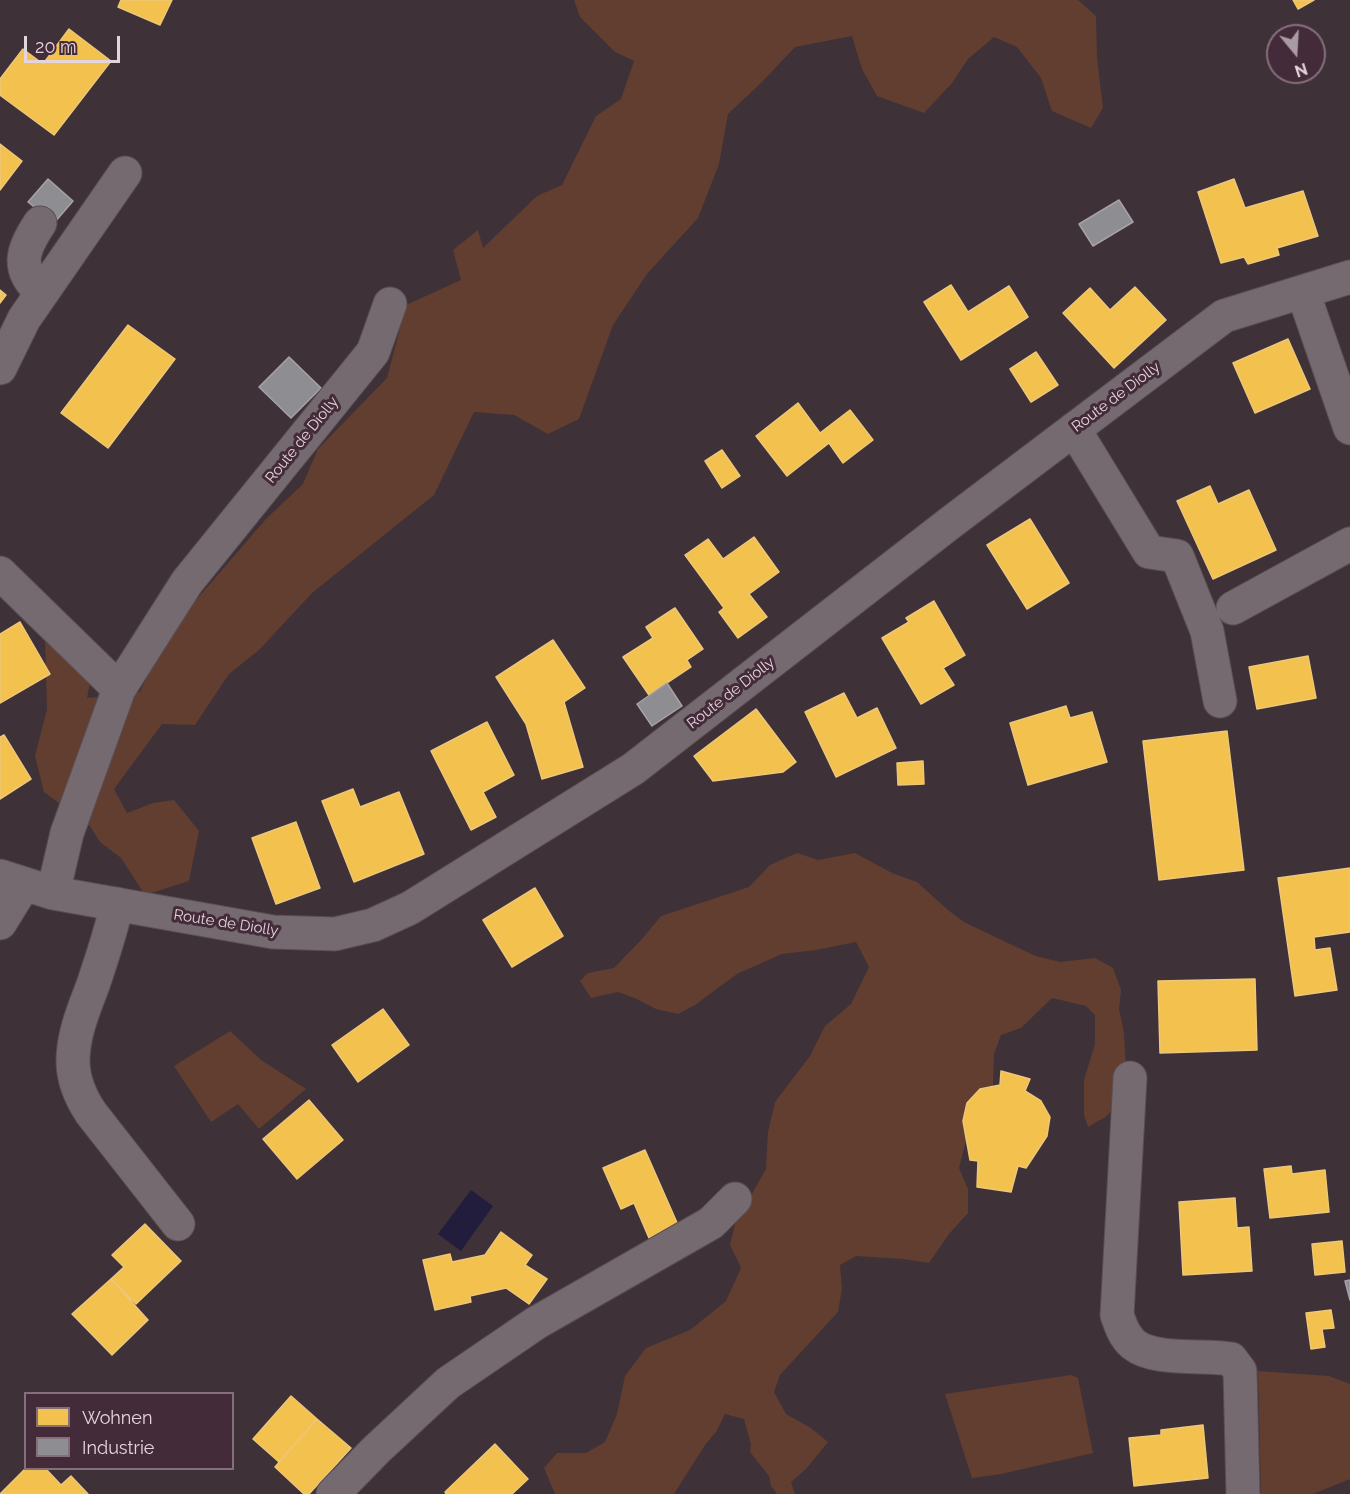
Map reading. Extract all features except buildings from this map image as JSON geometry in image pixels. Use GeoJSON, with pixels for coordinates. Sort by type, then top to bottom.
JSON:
{"type":"FeatureCollection","features":[{"type":"Feature","properties":{"kind":"street"},"geometry":{"type":"LineString","coordinates":[[0,368],[24,319],[126,173]]}},
{"type":"Feature","properties":{"kind":"street"},"geometry":{"type":"LineString","coordinates":[[40,223],[27,243],[24,265],[31,282],[42,293]]}},
{"type":"Feature","properties":{"kind":"street","name":"Route de Diolly"},"geometry":{"type":"LineString","coordinates":[[390,304],[373,352],[188,582],[119,689],[67,833],[25,884],[117,904],[273,932],[335,934],[373,925],[410,908],[640,764],[1224,315],[1350,277]]}},
{"type":"Feature","properties":{"kind":"street"},"geometry":{"type":"LineString","coordinates":[[1303,292],[1350,428]]}},
{"type":"Feature","properties":{"kind":"street"},"geometry":{"type":"LineString","coordinates":[[1074,429],[1149,552],[1177,556],[1207,630],[1220,701]]}},
{"type":"Feature","properties":{"kind":"street"},"geometry":{"type":"LineString","coordinates":[[1233,608],[1350,544]]}},
{"type":"Feature","properties":{"kind":"street"},"geometry":{"type":"LineString","coordinates":[[0,573],[119,689]]}},
{"type":"Feature","properties":{"kind":"street"},"geometry":{"type":"LineString","coordinates":[[0,923],[25,884]]}},
{"type":"Feature","properties":{"kind":"street"},"geometry":{"type":"LineString","coordinates":[[117,904],[105,949],[80,1019],[73,1054],[74,1075],[83,1100],[91,1113],[178,1224]]}},
{"type":"Feature","properties":{"kind":"street"},"geometry":{"type":"LineString","coordinates":[[1130,1078],[1118,1315],[1124,1333],[1134,1345],[1148,1351],[1182,1357],[1231,1359],[1240,1371],[1243,1494]]}},
{"type":"Feature","properties":{"kind":"street"},"geometry":{"type":"LineString","coordinates":[[333,1494],[448,1383],[536,1323],[711,1223],[735,1199]]}},
{"type":"Feature","properties":{"kind":"shaded area"},"geometry":{"type":"Polygon","coordinates":[[[574,0],[1078,0],[1096,16],[1097,58],[1103,108],[1091,128],[1052,111],[1041,78],[1017,47],[994,37],[968,59],[952,83],[924,113],[877,96],[862,69],[852,36],[795,47],[728,114],[719,164],[698,218],[647,274],[613,325],[579,419],[548,434],[514,415],[474,412],[434,495],[312,593],[259,650],[229,674],[195,725],[162,724],[114,789],[127,813],[153,803],[174,800],[199,831],[189,881],[145,895],[121,858],[100,842],[90,826],[44,792],[35,756],[47,709],[45,635],[96,654],[87,698],[140,692],[161,645],[184,614],[266,519],[303,484],[318,449],[387,378],[406,305],[461,280],[453,250],[478,230],[483,248],[537,196],[562,185],[596,116],[621,99],[634,61],[615,52],[580,17],[574,0]]]}},
{"type":"Feature","properties":{"kind":"shaded area"},"geometry":{"type":"Polygon","coordinates":[[[797,853],[818,860],[855,853],[892,873],[917,882],[964,922],[1036,956],[1060,962],[1095,958],[1113,968],[1121,990],[1119,1009],[1124,1033],[1126,1070],[1121,1096],[1107,1116],[1088,1127],[1084,1115],[1084,1080],[1095,1044],[1095,1015],[1086,1006],[1052,998],[1021,1028],[1001,1035],[994,1054],[993,1087],[967,1137],[959,1168],[968,1189],[968,1213],[949,1234],[929,1263],[856,1256],[840,1265],[842,1289],[838,1312],[780,1375],[774,1392],[786,1414],[811,1428],[828,1442],[806,1469],[791,1482],[795,1494],[777,1494],[771,1486],[769,1476],[750,1452],[751,1445],[744,1419],[725,1414],[716,1432],[705,1445],[674,1494],[555,1494],[544,1468],[557,1453],[586,1453],[605,1442],[617,1414],[625,1376],[646,1348],[690,1330],[726,1301],[741,1268],[730,1245],[735,1224],[766,1169],[768,1132],[775,1102],[810,1056],[825,1026],[851,1004],[869,967],[856,942],[782,954],[737,974],[695,1005],[678,1014],[656,1009],[618,992],[591,998],[580,981],[588,973],[614,968],[661,916],[749,887],[770,865],[797,853]]]}},
{"type":"Feature","properties":{"kind":"shaded area"},"geometry":{"type":"Polygon","coordinates":[[[230,1031],[261,1060],[306,1089],[259,1129],[238,1104],[211,1122],[174,1066],[230,1031]]]}},
{"type":"Feature","properties":{"kind":"shaded area"},"geometry":{"type":"Polygon","coordinates":[[[471,1190],[493,1206],[461,1251],[438,1234],[471,1190]]]}},
{"type":"Feature","properties":{"kind":"shaded area"},"geometry":{"type":"Polygon","coordinates":[[[1258,1371],[1329,1376],[1350,1384],[1350,1479],[1313,1494],[1261,1494],[1258,1371]]]}},
{"type":"Feature","properties":{"kind":"shaded area"},"geometry":{"type":"Polygon","coordinates":[[[1071,1375],[1078,1378],[1093,1453],[1001,1474],[972,1478],[945,1394],[1071,1375]]]}}]}
